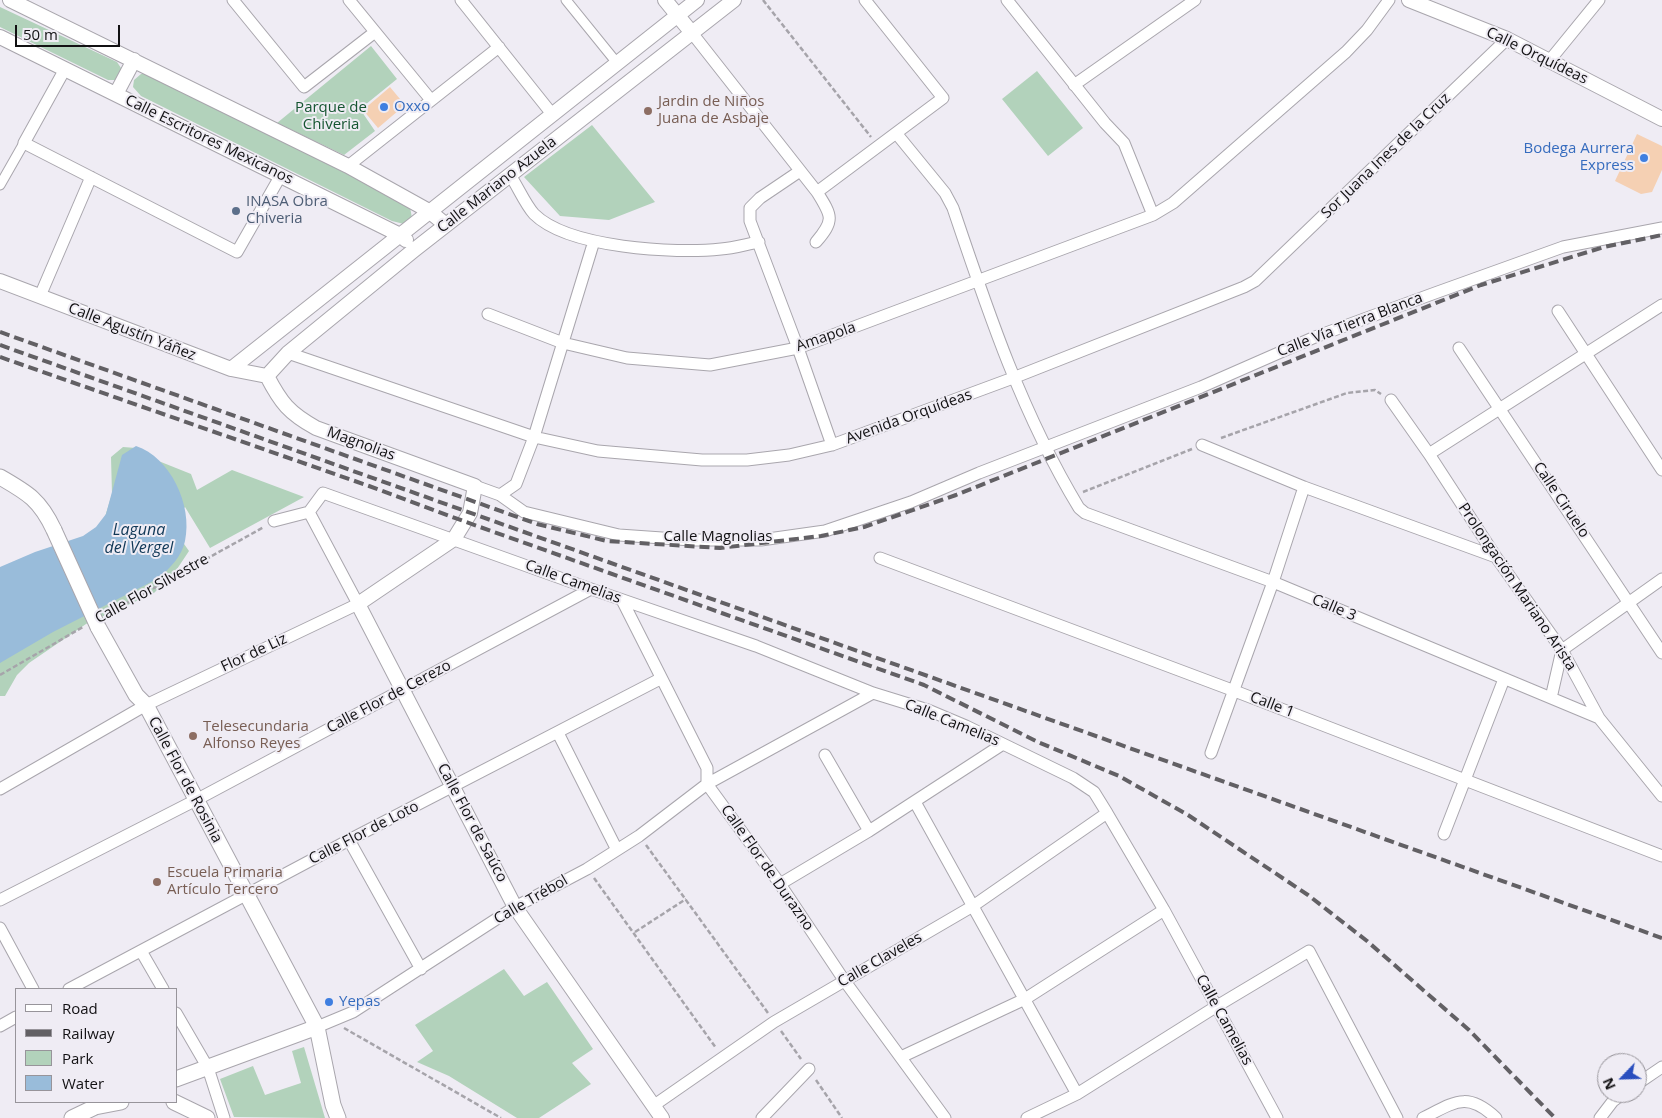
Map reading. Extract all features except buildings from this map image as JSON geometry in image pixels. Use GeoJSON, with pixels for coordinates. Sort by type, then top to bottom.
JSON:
{"type":"FeatureCollection","features":[{"type":"Feature","properties":{"kind":"main road","name":"Calle Flor de Rosinia"},"geometry":{"type":"LineString","coordinates":[[0,477],[33,496],[44,510],[94,624],[136,695],[146,705],[317,1027],[332,1105],[338,1118]]}},
{"type":"Feature","properties":{"kind":"main road","name":"Calle Trébol"},"geometry":{"type":"LineString","coordinates":[[178,1078],[317,1027]]}},
{"type":"Feature","properties":{"kind":"main road"},"geometry":{"type":"LineString","coordinates":[[72,1118],[94,1105],[112,1103]]}},
{"type":"Feature","properties":{"kind":"main road"},"geometry":{"type":"LineString","coordinates":[[176,1103],[207,1118]]}},
{"type":"Feature","properties":{"kind":"street"},"geometry":{"type":"LineString","coordinates":[[10,0],[348,166],[430,211],[446,225]]}},
{"type":"Feature","properties":{"kind":"street"},"geometry":{"type":"LineString","coordinates":[[233,0],[304,87],[375,32]]}},
{"type":"Feature","properties":{"kind":"street"},"geometry":{"type":"LineString","coordinates":[[349,0],[431,100]]}},
{"type":"Feature","properties":{"kind":"street"},"geometry":{"type":"LineString","coordinates":[[461,0],[552,114]]}},
{"type":"Feature","properties":{"kind":"street"},"geometry":{"type":"LineString","coordinates":[[566,0],[617,63]]}},
{"type":"Feature","properties":{"kind":"street"},"geometry":{"type":"LineString","coordinates":[[666,0],[830,212],[829,227],[816,242]]}},
{"type":"Feature","properties":{"kind":"street"},"geometry":{"type":"LineString","coordinates":[[696,0],[710,19]]}},
{"type":"Feature","properties":{"kind":"street","name":"Calle Mariano Azuela"},"geometry":{"type":"LineString","coordinates":[[231,369],[696,0]]}},
{"type":"Feature","properties":{"kind":"street","name":"Calle Mariano Azuela"},"geometry":{"type":"LineString","coordinates":[[267,376],[288,353],[414,250],[734,0]]}},
{"type":"Feature","properties":{"kind":"street"},"geometry":{"type":"LineString","coordinates":[[816,192],[943,98],[865,0]]}},
{"type":"Feature","properties":{"kind":"street"},"geometry":{"type":"LineString","coordinates":[[1007,0],[1074,85],[1105,122],[1120,136],[1153,215]]}},
{"type":"Feature","properties":{"kind":"street"},"geometry":{"type":"LineString","coordinates":[[1074,85],[1195,0]]}},
{"type":"Feature","properties":{"kind":"street","name":"Amapola"},"geometry":{"type":"LineString","coordinates":[[488,314],[563,343],[627,358],[710,365],[798,348],[882,318],[977,279],[1153,215],[1173,203],[1346,52],[1367,30],[1389,0]]}},
{"type":"Feature","properties":{"kind":"street","name":"Calle Orquídeas"},"geometry":{"type":"LineString","coordinates":[[1409,0],[1507,39],[1662,118]]}},
{"type":"Feature","properties":{"kind":"street"},"geometry":{"type":"LineString","coordinates":[[1550,60],[1599,0]]}},
{"type":"Feature","properties":{"kind":"street","name":"Calle Escritores Mexicanos"},"geometry":{"type":"LineString","coordinates":[[0,37],[400,235],[414,250]]}},
{"type":"Feature","properties":{"kind":"street","name":"Sor Juana Ines de la Cruz"},"geometry":{"type":"LineString","coordinates":[[1264,273],[1507,39]]}},
{"type":"Feature","properties":{"kind":"street"},"geometry":{"type":"LineString","coordinates":[[348,166],[499,47]]}},
{"type":"Feature","properties":{"kind":"street"},"geometry":{"type":"LineString","coordinates":[[116,94],[134,60]]}},
{"type":"Feature","properties":{"kind":"street"},"geometry":{"type":"LineString","coordinates":[[0,185],[65,69]]}},
{"type":"Feature","properties":{"kind":"street","name":"Calle 3"},"geometry":{"type":"LineString","coordinates":[[896,133],[945,193],[953,208],[1013,378],[1046,448],[1072,496],[1085,514],[1273,582],[1599,718]]}},
{"type":"Feature","properties":{"kind":"street"},"geometry":{"type":"LineString","coordinates":[[24,143],[237,252],[280,176]]}},
{"type":"Feature","properties":{"kind":"street"},"geometry":{"type":"LineString","coordinates":[[800,171],[760,198],[750,208],[750,221],[832,445]]}},
{"type":"Feature","properties":{"kind":"street"},"geometry":{"type":"LineString","coordinates":[[510,175],[534,213],[554,229],[594,241],[669,250],[722,249],[759,242]]}},
{"type":"Feature","properties":{"kind":"street"},"geometry":{"type":"LineString","coordinates":[[40,296],[91,177]]}},
{"type":"Feature","properties":{"kind":"street","name":"Calle Vía Tierra Blanca"},"geometry":{"type":"LineString","coordinates":[[1046,448],[1201,387],[1315,337],[1563,247],[1662,228]]}},
{"type":"Feature","properties":{"kind":"street"},"geometry":{"type":"LineString","coordinates":[[500,495],[516,484],[534,437],[594,241]]}},
{"type":"Feature","properties":{"kind":"street","name":"Avenida Orquídeas"},"geometry":{"type":"LineString","coordinates":[[288,353],[534,437],[598,451],[702,460],[747,460],[789,455],[832,445],[1013,378],[1244,287],[1264,273]]}},
{"type":"Feature","properties":{"kind":"street","name":"Calle Agustín Yáñez"},"geometry":{"type":"LineString","coordinates":[[0,281],[231,369],[267,376]]}},
{"type":"Feature","properties":{"kind":"street"},"geometry":{"type":"LineString","coordinates":[[1429,454],[1498,408],[1662,305]]}},
{"type":"Feature","properties":{"kind":"street"},"geometry":{"type":"LineString","coordinates":[[1558,311],[1662,470]]}},
{"type":"Feature","properties":{"kind":"street","name":"Calle Ciruelo"},"geometry":{"type":"LineString","coordinates":[[1459,348],[1662,653]]}},
{"type":"Feature","properties":{"kind":"street","name":"Magnolias"},"geometry":{"type":"LineString","coordinates":[[267,376],[279,400],[293,415],[316,428],[475,486]]}},
{"type":"Feature","properties":{"kind":"street","name":"Prolongación Mariano Arista"},"geometry":{"type":"LineString","coordinates":[[1391,400],[1429,454],[1496,558],[1562,650],[1599,718],[1662,796]]}},
{"type":"Feature","properties":{"kind":"street"},"geometry":{"type":"LineString","coordinates":[[1202,445],[1304,487],[1496,558]]}},
{"type":"Feature","properties":{"kind":"street","name":"Calle Magnolias"},"geometry":{"type":"LineString","coordinates":[[475,486],[500,495],[524,512],[619,535],[691,540],[761,540],[825,531],[911,502],[979,473],[1046,448]]}},
{"type":"Feature","properties":{"kind":"street","name":"Flor de Liz"},"geometry":{"type":"LineString","coordinates":[[0,789],[146,705],[358,604],[454,538],[470,513],[475,486]]}},
{"type":"Feature","properties":{"kind":"street"},"geometry":{"type":"LineString","coordinates":[[1210,752],[1273,582],[1304,487]]}},
{"type":"Feature","properties":{"kind":"street","name":"Calle Camelias"},"geometry":{"type":"LineString","coordinates":[[309,512],[323,493],[454,538],[591,589],[756,646],[873,693],[928,710],[1073,778],[1094,792],[1107,813],[1164,910],[1277,1118]]}},
{"type":"Feature","properties":{"kind":"street"},"geometry":{"type":"LineString","coordinates":[[274,521],[309,512]]}},
{"type":"Feature","properties":{"kind":"street","name":"Calle Flor de Saúco"},"geometry":{"type":"LineString","coordinates":[[309,512],[515,906],[662,1118]]}},
{"type":"Feature","properties":{"kind":"street","name":"Calle 1"},"geometry":{"type":"LineString","coordinates":[[880,558],[1232,690],[1662,856]]}},
{"type":"Feature","properties":{"kind":"street"},"geometry":{"type":"LineString","coordinates":[[1551,698],[1562,650],[1662,579]]}},
{"type":"Feature","properties":{"kind":"street","name":"Calle Flor de Cerezo"},"geometry":{"type":"LineString","coordinates":[[0,900],[196,800],[591,589]]}},
{"type":"Feature","properties":{"kind":"street","name":"Calle Flor de Durazno"},"geometry":{"type":"LineString","coordinates":[[622,600],[660,679],[707,768],[708,784],[780,884],[844,980],[945,1118]]}},
{"type":"Feature","properties":{"kind":"street","name":"Calle Flor de Loto"},"geometry":{"type":"LineString","coordinates":[[71,988],[246,894],[660,679]]}},
{"type":"Feature","properties":{"kind":"street"},"geometry":{"type":"LineString","coordinates":[[1444,834],[1504,679]]}},
{"type":"Feature","properties":{"kind":"street","name":"Calle Trébol"},"geometry":{"type":"LineString","coordinates":[[317,1027],[333,1022],[353,1012],[515,906],[587,869],[640,836],[708,784],[873,693]]}},
{"type":"Feature","properties":{"kind":"street"},"geometry":{"type":"LineString","coordinates":[[558,733],[617,850]]}},
{"type":"Feature","properties":{"kind":"street"},"geometry":{"type":"LineString","coordinates":[[780,884],[869,831],[1003,744]]}},
{"type":"Feature","properties":{"kind":"street"},"geometry":{"type":"LineString","coordinates":[[825,755],[869,831]]}},
{"type":"Feature","properties":{"kind":"street"},"geometry":{"type":"LineString","coordinates":[[915,802],[1077,1094]]}},
{"type":"Feature","properties":{"kind":"street","name":"Calle Claveles"},"geometry":{"type":"LineString","coordinates":[[653,1106],[774,1022],[973,906],[1107,813]]}},
{"type":"Feature","properties":{"kind":"street"},"geometry":{"type":"LineString","coordinates":[[349,840],[421,969]]}},
{"type":"Feature","properties":{"kind":"street"},"geometry":{"type":"LineString","coordinates":[[901,1057],[1025,999],[1164,910]]}},
{"type":"Feature","properties":{"kind":"street"},"geometry":{"type":"LineString","coordinates":[[0,928],[32,988]]}},
{"type":"Feature","properties":{"kind":"street"},"geometry":{"type":"LineString","coordinates":[[141,951],[162,988]]}},
{"type":"Feature","properties":{"kind":"street"},"geometry":{"type":"LineString","coordinates":[[1027,1118],[1077,1094],[1309,951],[1397,1118]]}},
{"type":"Feature","properties":{"kind":"street"},"geometry":{"type":"LineString","coordinates":[[178,1016],[208,1068],[224,1118]]}},
{"type":"Feature","properties":{"kind":"street"},"geometry":{"type":"LineString","coordinates":[[0,1026],[15,1018]]}},
{"type":"Feature","properties":{"kind":"street"},"geometry":{"type":"LineString","coordinates":[[1647,1077],[1662,1067]]}},
{"type":"Feature","properties":{"kind":"street"},"geometry":{"type":"LineString","coordinates":[[762,1118],[808,1069]]}},
{"type":"Feature","properties":{"kind":"street"},"geometry":{"type":"LineString","coordinates":[[1423,1118],[1454,1103],[1474,1102],[1496,1118]]}},
{"type":"Feature","properties":{"kind":"street"},"geometry":{"type":"LineString","coordinates":[[1600,1118],[1611,1103]]}},
{"type":"Feature","properties":{"kind":"path"},"geometry":{"type":"LineString","coordinates":[[763,0],[878,146]]}},
{"type":"Feature","properties":{"kind":"path"},"geometry":{"type":"LineString","coordinates":[[1072,496],[1202,445],[1347,393],[1375,390],[1391,400]]}},
{"type":"Feature","properties":{"kind":"path","name":"Calle Flor Silvestre"},"geometry":{"type":"LineString","coordinates":[[0,675],[94,624],[274,521]]}},
{"type":"Feature","properties":{"kind":"path"},"geometry":{"type":"LineString","coordinates":[[640,836],[842,1118]]}},
{"type":"Feature","properties":{"kind":"path"},"geometry":{"type":"LineString","coordinates":[[587,869],[723,1057]]}},
{"type":"Feature","properties":{"kind":"path"},"geometry":{"type":"LineString","coordinates":[[634,932],[686,899]]}},
{"type":"Feature","properties":{"kind":"path"},"geometry":{"type":"LineString","coordinates":[[333,1022],[501,1118]]}},
{"type":"Feature","properties":{"kind":"green space"},"geometry":{"type":"Polygon","coordinates":[[[0,7],[117,62],[121,68],[121,75],[115,80],[108,80],[0,27],[0,7]]]}},
{"type":"Feature","properties":{"kind":"green space","name":"Parque de Chiveria"},"geometry":{"type":"Polygon","coordinates":[[[371,46],[397,79],[360,109],[375,131],[344,155],[277,123],[371,46]]]}},
{"type":"Feature","properties":{"kind":"green space"},"geometry":{"type":"Polygon","coordinates":[[[1037,71],[1083,128],[1048,156],[1002,99],[1037,71]]]}},
{"type":"Feature","properties":{"kind":"green space"},"geometry":{"type":"Polygon","coordinates":[[[141,74],[149,74],[402,201],[410,207],[412,218],[404,224],[392,221],[141,96],[133,87],[134,80],[141,74]]]}},
{"type":"Feature","properties":{"kind":"green space"},"geometry":{"type":"Polygon","coordinates":[[[592,125],[655,202],[609,220],[560,216],[524,177],[592,125]]]}},
{"type":"Feature","properties":{"kind":"green space","name":"Laguna del Vergel"},"geometry":{"type":"Polygon","coordinates":[[[123,447],[136,448],[146,456],[191,474],[197,490],[232,470],[304,497],[210,548],[185,507],[180,513],[177,534],[189,551],[175,572],[154,593],[86,624],[29,663],[17,675],[5,696],[0,696],[0,581],[69,558],[104,520],[112,494],[111,457],[123,447]]]}},
{"type":"Feature","properties":{"kind":"green space"},"geometry":{"type":"Polygon","coordinates":[[[504,969],[524,996],[547,982],[593,1049],[572,1063],[591,1084],[539,1118],[517,1118],[449,1076],[417,1062],[433,1051],[415,1025],[504,969]]]}},
{"type":"Feature","properties":{"kind":"green space"},"geometry":{"type":"Polygon","coordinates":[[[304,1047],[325,1118],[234,1117],[220,1079],[253,1066],[265,1095],[301,1083],[292,1051],[304,1047]]]}},
{"type":"Feature","properties":{"kind":"water","name":"Laguna del Vergel"},"geometry":{"type":"Polygon","coordinates":[[[136,446],[159,460],[169,471],[182,498],[187,527],[185,541],[178,557],[159,578],[53,632],[0,663],[0,567],[35,552],[83,536],[96,527],[106,514],[122,455],[136,446]]]}},
{"type":"Feature","properties":{"kind":"railway"},"geometry":{"type":"LineString","coordinates":[[0,332],[537,524],[607,541],[720,548],[821,536],[864,527],[956,495],[1481,285],[1604,247],[1662,235]]}},
{"type":"Feature","properties":{"kind":"railway"},"geometry":{"type":"LineString","coordinates":[[0,345],[1662,938]]}},
{"type":"Feature","properties":{"kind":"railway"},"geometry":{"type":"LineString","coordinates":[[0,357],[369,486],[924,685],[1038,742],[1119,776],[1188,815],[1308,895],[1367,941],[1469,1030],[1555,1118]]}},
{"type":"Feature","properties":{"kind":"place","name":"Oxxo"},"geometry":{"type":"Point","coordinates":[384,107]}},
{"type":"Feature","properties":{"kind":"place","name":"Jardin de Niños Juana de Asbaje"},"geometry":{"type":"Point","coordinates":[648,111]}},
{"type":"Feature","properties":{"kind":"place","name":"Bodega Aurrera Express"},"geometry":{"type":"Point","coordinates":[1644,158]}},
{"type":"Feature","properties":{"kind":"place","name":"INASA Obra Chiveria"},"geometry":{"type":"Point","coordinates":[236,211]}},
{"type":"Feature","properties":{"kind":"place","name":"Telesecundaria Alfonso Reyes"},"geometry":{"type":"Point","coordinates":[193,736]}},
{"type":"Feature","properties":{"kind":"place","name":"Escuela Primaria Artículo Tercero"},"geometry":{"type":"Point","coordinates":[157,882]}},
{"type":"Feature","properties":{"kind":"place","name":"Yepas"},"geometry":{"type":"Point","coordinates":[329,1002]}}]}
